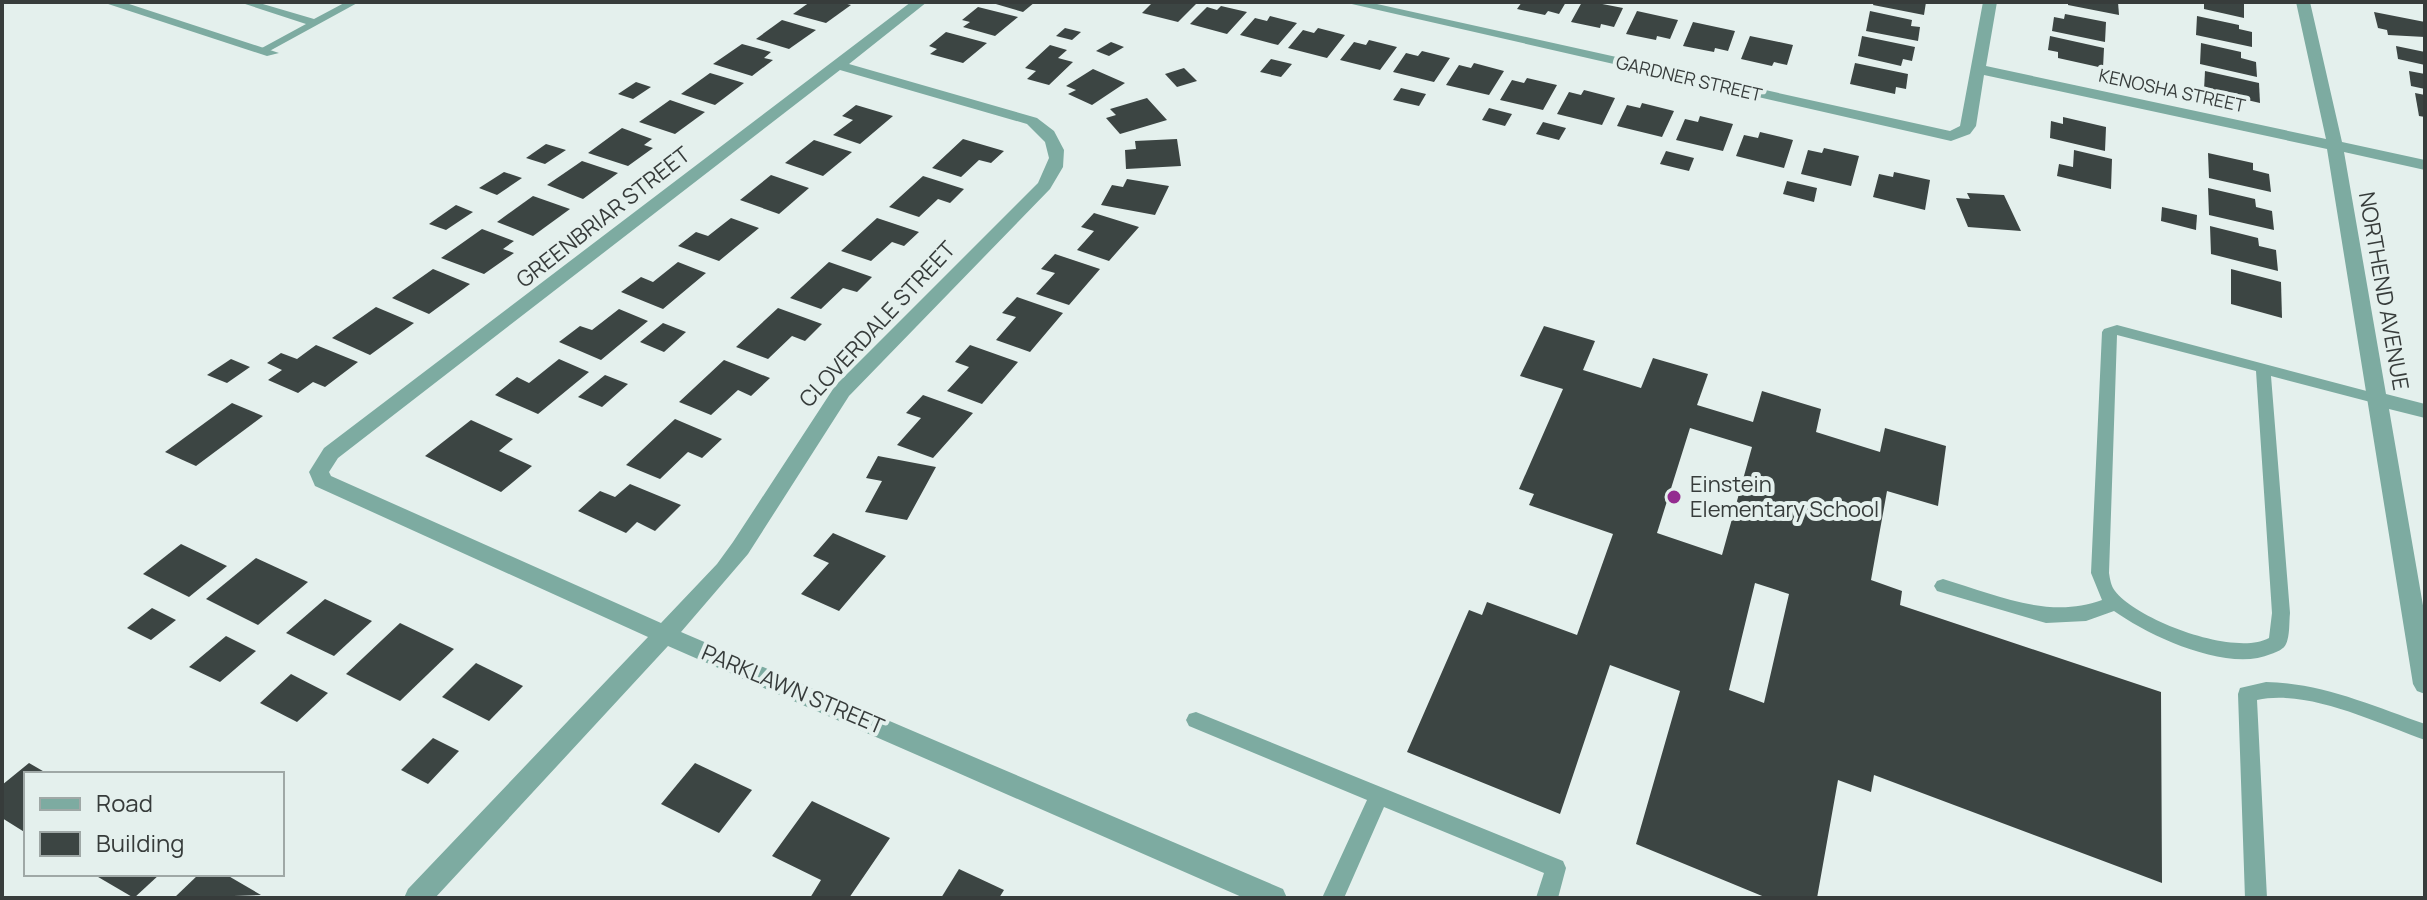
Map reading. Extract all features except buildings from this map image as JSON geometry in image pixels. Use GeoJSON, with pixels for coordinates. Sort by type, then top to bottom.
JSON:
{"type":"FeatureCollection","features":[{"type":"Feature","properties":{"kind":"street"},"geometry":{"type":"LineString","coordinates":[[109,2],[268,52]]}},
{"type":"Feature","properties":{"kind":"street","name":"GREENBRIAR STREET"},"geometry":{"type":"LineString","coordinates":[[319,472],[331,453],[920,2]]}},
{"type":"Feature","properties":{"kind":"street","name":"GARDNER STREET"},"geometry":{"type":"LineString","coordinates":[[1350,2],[1941,135],[1965,131],[1978,69]]}},
{"type":"Feature","properties":{"kind":"street"},"geometry":{"type":"LineString","coordinates":[[1978,69],[1990,2]]}},
{"type":"Feature","properties":{"kind":"street","name":"NORTHEND AVENUE"},"geometry":{"type":"LineString","coordinates":[[2303,2],[2321,69],[2335,147],[2425,684]]}},
{"type":"Feature","properties":{"kind":"street","name":"CLOVERDALE STREET"},"geometry":{"type":"LineString","coordinates":[[417,898],[666,635],[747,542],[813,428],[842,391],[1044,186],[1057,167],[1059,155],[1055,141],[1032,121],[838,65]]}},
{"type":"Feature","properties":{"kind":"street","name":"KENOSHA STREET"},"geometry":{"type":"LineString","coordinates":[[1978,69],[2425,165]]}},
{"type":"Feature","properties":{"kind":"street"},"geometry":{"type":"LineString","coordinates":[[2378,399],[2425,411]]}},
{"type":"Feature","properties":{"kind":"street","name":"PARKLAWN STREET"},"geometry":{"type":"LineString","coordinates":[[319,472],[322,481],[334,488],[1274,898]]}},
{"type":"Feature","properties":{"kind":"lane"},"geometry":{"type":"LineString","coordinates":[[244,2],[315,23]]}},
{"type":"Feature","properties":{"kind":"lane"},"geometry":{"type":"LineString","coordinates":[[268,52],[354,2]]}},
{"type":"Feature","properties":{"kind":"lane"},"geometry":{"type":"LineString","coordinates":[[2263,368],[2281,613],[2278,642],[2261,650],[2242,650],[2179,636],[2108,595],[2100,573],[2109,332],[2117,330],[2263,368],[2378,399]]}},
{"type":"Feature","properties":{"kind":"lane"},"geometry":{"type":"LineString","coordinates":[[1943,586],[2046,616],[2086,614],[2118,602]]}},
{"type":"Feature","properties":{"kind":"lane"},"geometry":{"type":"LineString","coordinates":[[2256,898],[2247,694],[2263,688],[2294,691],[2425,732]]}},
{"type":"Feature","properties":{"kind":"lane"},"geometry":{"type":"LineString","coordinates":[[1196,720],[1556,868],[1547,898]]}},
{"type":"Feature","properties":{"kind":"lane"},"geometry":{"type":"LineString","coordinates":[[1333,898],[1379,795]]}},
{"type":"Feature","properties":{"kind":"place","name":"Einstein Elementary School"},"geometry":{"type":"Point","coordinates":[1674,497]}}]}
